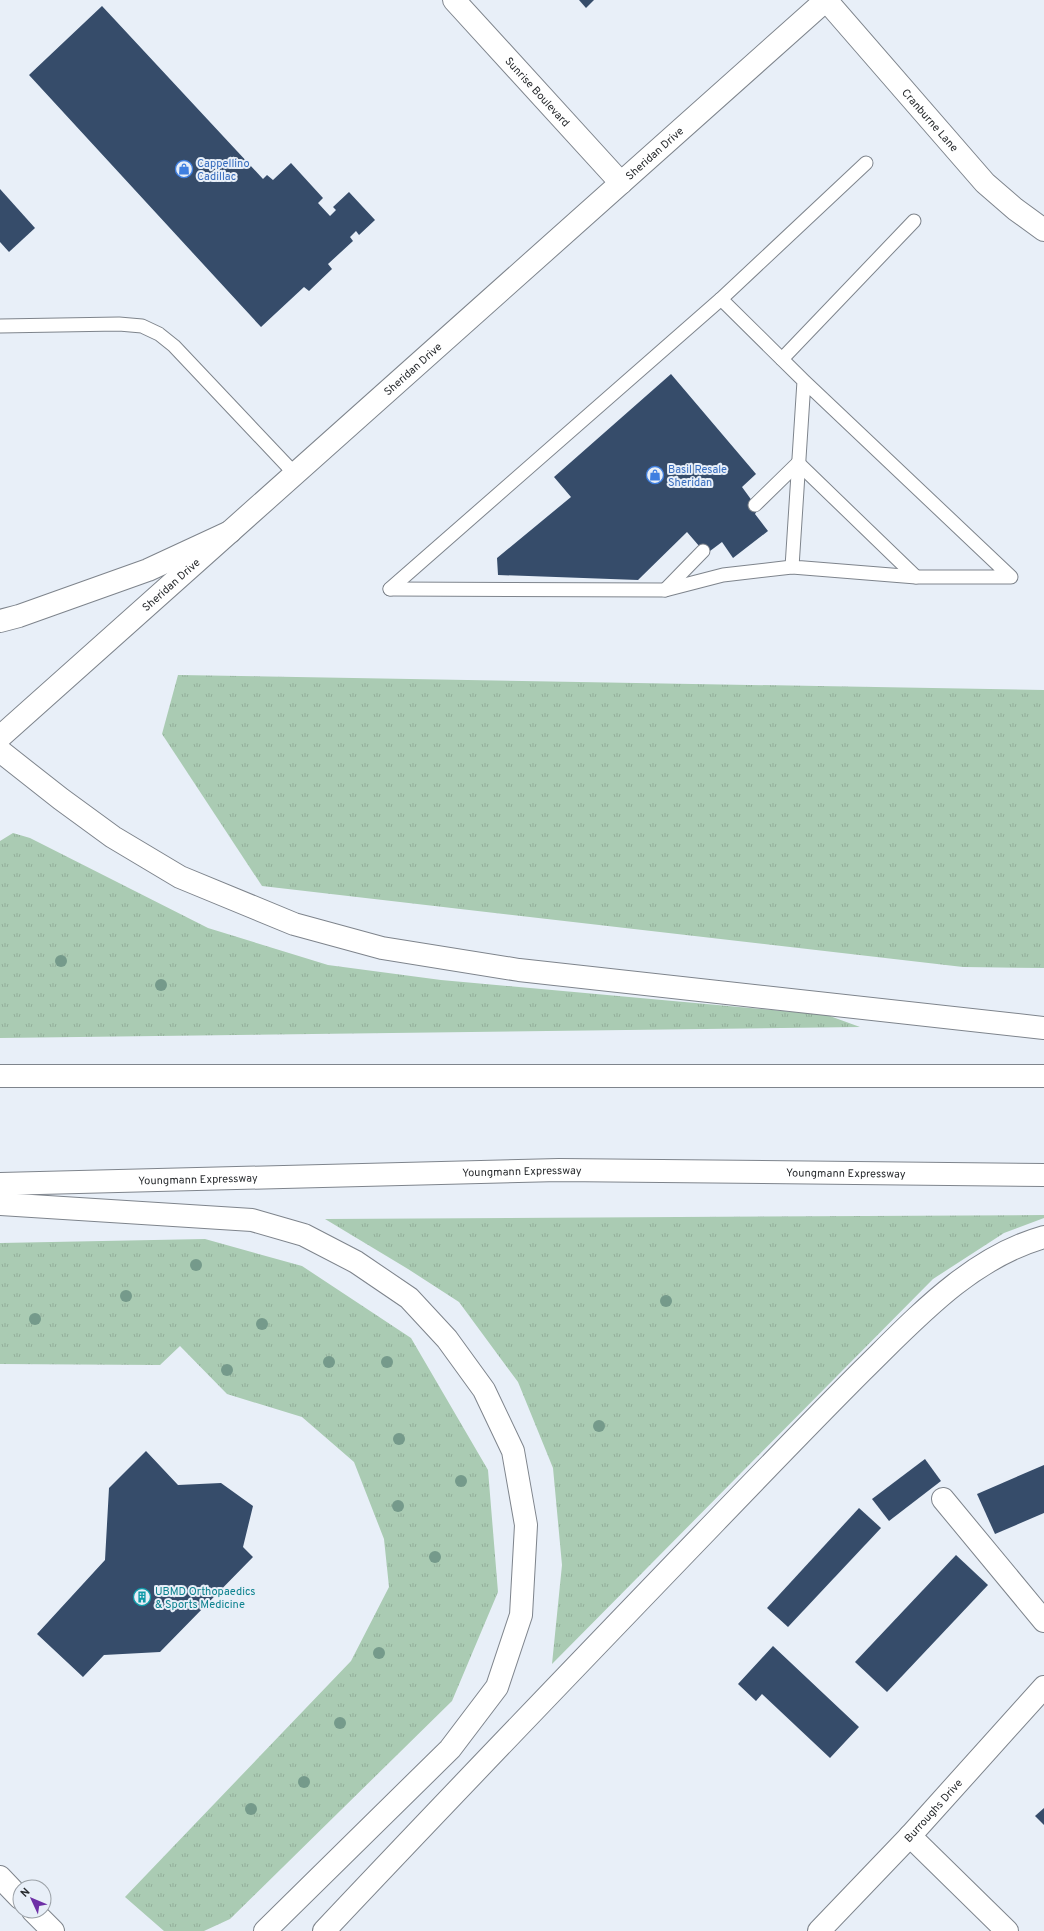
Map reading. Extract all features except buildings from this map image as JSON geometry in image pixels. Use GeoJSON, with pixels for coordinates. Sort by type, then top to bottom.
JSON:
{"type":"FeatureCollection","features":[{"type":"Feature","properties":{"kind":"main road","name":"Sunrise Boulevard"},"geometry":{"type":"LineString","coordinates":[[454,0],[621,183]]}},
{"type":"Feature","properties":{"kind":"main road","name":"Sheridan Drive"},"geometry":{"type":"LineString","coordinates":[[0,737],[826,0]]}},
{"type":"Feature","properties":{"kind":"main road","name":"Cranburne Lane"},"geometry":{"type":"LineString","coordinates":[[826,0],[985,183],[1015,209],[1044,230]]}},
{"type":"Feature","properties":{"kind":"main road"},"geometry":{"type":"LineString","coordinates":[[0,621],[19,616],[148,570],[230,532]]}},
{"type":"Feature","properties":{"kind":"main road"},"geometry":{"type":"LineString","coordinates":[[0,751],[61,799],[113,837],[180,877],[294,924],[382,948],[519,970],[1044,1028]]}},
{"type":"Feature","properties":{"kind":"main road"},"geometry":{"type":"LineString","coordinates":[[0,1076],[1044,1076]]}},
{"type":"Feature","properties":{"kind":"main road","name":"Youngmann Expressway"},"geometry":{"type":"LineString","coordinates":[[0,1184],[559,1170],[1044,1175]]}},
{"type":"Feature","properties":{"kind":"main road"},"geometry":{"type":"LineString","coordinates":[[0,1204],[252,1220],[304,1235],[356,1262],[410,1298],[447,1339],[484,1390],[513,1451],[526,1526],[521,1615],[497,1687],[450,1749],[266,1931]]}},
{"type":"Feature","properties":{"kind":"main road"},"geometry":{"type":"LineString","coordinates":[[324,1931],[458,1789],[836,1397],[930,1305],[983,1264],[1031,1241],[1044,1237]]}},
{"type":"Feature","properties":{"kind":"main road"},"geometry":{"type":"LineString","coordinates":[[943,1499],[1044,1620]]}},
{"type":"Feature","properties":{"kind":"main road","name":"Burroughs Drive"},"geometry":{"type":"LineString","coordinates":[[819,1931],[910,1836],[1044,1687]]}},
{"type":"Feature","properties":{"kind":"main road"},"geometry":{"type":"LineString","coordinates":[[910,1836],[1007,1931]]}},
{"type":"Feature","properties":{"kind":"main road"},"geometry":{"type":"LineString","coordinates":[[0,1877],[12,1890]]}},
{"type":"Feature","properties":{"kind":"main road"},"geometry":{"type":"LineString","coordinates":[[41,1919],[53,1931]]}},
{"type":"Feature","properties":{"kind":"lane"},"geometry":{"type":"LineString","coordinates":[[721,299],[804,381],[1011,577],[916,577],[792,567],[723,575],[664,590],[390,589],[721,299],[866,163]]}},
{"type":"Feature","properties":{"kind":"lane"},"geometry":{"type":"LineString","coordinates":[[782,359],[914,221]]}},
{"type":"Feature","properties":{"kind":"lane"},"geometry":{"type":"LineString","coordinates":[[0,326],[119,324],[142,326],[159,334],[174,346],[295,474]]}},
{"type":"Feature","properties":{"kind":"lane"},"geometry":{"type":"LineString","coordinates":[[792,567],[804,381]]}},
{"type":"Feature","properties":{"kind":"lane"},"geometry":{"type":"LineString","coordinates":[[755,505],[798,463]]}},
{"type":"Feature","properties":{"kind":"lane"},"geometry":{"type":"LineString","coordinates":[[798,463],[916,577]]}},
{"type":"Feature","properties":{"kind":"lane"},"geometry":{"type":"LineString","coordinates":[[664,590],[703,551]]}},
{"type":"Feature","properties":{"kind":"green space"},"geometry":{"type":"Polygon","coordinates":[[[178,675],[1044,690],[1044,968],[963,967],[262,886],[162,734],[178,675]]]}},
{"type":"Feature","properties":{"kind":"green space"},"geometry":{"type":"Polygon","coordinates":[[[13,833],[30,838],[208,928],[328,965],[441,980],[827,1015],[860,1027],[0,1038],[0,841],[13,833]]]}},
{"type":"Feature","properties":{"kind":"green space"},"geometry":{"type":"Polygon","coordinates":[[[1044,1215],[1044,1218],[1004,1233],[933,1279],[552,1664],[562,1565],[553,1468],[518,1382],[459,1302],[325,1219],[1044,1215]]]}},
{"type":"Feature","properties":{"kind":"green space"},"geometry":{"type":"Polygon","coordinates":[[[205,1239],[302,1266],[411,1338],[488,1470],[498,1592],[452,1701],[230,1919],[204,1931],[164,1931],[125,1897],[351,1661],[389,1587],[384,1539],[354,1462],[302,1417],[227,1394],[180,1346],[160,1365],[0,1364],[0,1243],[205,1239]]]}},
{"type":"Feature","properties":{"kind":"place","name":"Cappellino Cadillac"},"geometry":{"type":"Point","coordinates":[184,169]}},
{"type":"Feature","properties":{"kind":"place","name":"Basil Resale Sheridan"},"geometry":{"type":"Point","coordinates":[655,475]}},
{"type":"Feature","properties":{"kind":"place","name":"UBMD Orthopaedics & Sports Medicine"},"geometry":{"type":"Point","coordinates":[142,1597]}}]}
